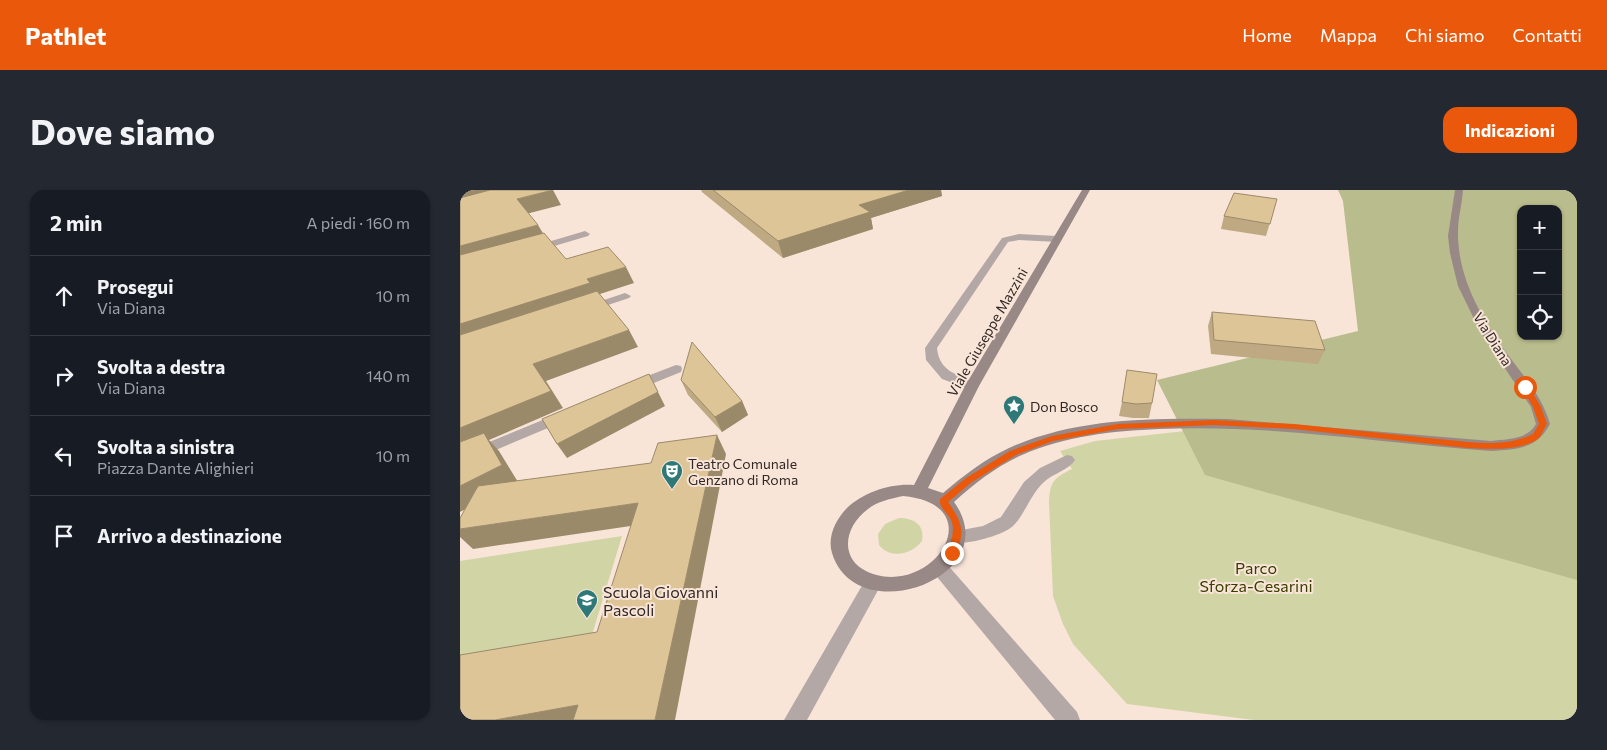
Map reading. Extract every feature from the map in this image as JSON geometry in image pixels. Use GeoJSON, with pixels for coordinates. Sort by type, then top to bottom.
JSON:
{"type":"FeatureCollection","features":[{"type":"Feature","properties":{"kind":"street","name":"Viale Giuseppe Mazzini"},"geometry":{"type":"LineString","coordinates":[[919,492],[972,386],[1086,190]]}},
{"type":"Feature","properties":{"kind":"street","name":"Via Diana"},"geometry":{"type":"LineString","coordinates":[[943,502],[969,480],[1013,453],[1052,439],[1118,427],[1189,422],[1258,424],[1491,446],[1524,442],[1536,436],[1543,424],[1537,407],[1496,347],[1471,302],[1459,274],[1453,234],[1459,190]]}},
{"type":"Feature","properties":{"kind":"street"},"geometry":{"type":"LineString","coordinates":[[523,252],[586,234]]}},
{"type":"Feature","properties":{"kind":"street"},"geometry":{"type":"LineString","coordinates":[[972,386],[947,376],[932,360],[931,348],[1005,240],[1019,237],[1057,239]]}},
{"type":"Feature","properties":{"kind":"street"},"geometry":{"type":"LineString","coordinates":[[579,311],[625,296]]}},
{"type":"Feature","properties":{"kind":"street"},"geometry":{"type":"LineString","coordinates":[[622,392],[676,369]]}},
{"type":"Feature","properties":{"kind":"street"},"geometry":{"type":"LineString","coordinates":[[460,460],[577,411]]}},
{"type":"Feature","properties":{"kind":"street"},"geometry":{"type":"LineString","coordinates":[[957,537],[986,532],[1007,522],[1030,486],[1045,472],[1067,460]]}},
{"type":"Feature","properties":{"kind":"street"},"geometry":{"type":"LineString","coordinates":[[903,490],[919,492],[943,502],[956,521],[957,537],[952,553],[939,568],[908,582],[890,585],[873,583],[860,577],[849,569],[842,560],[838,548],[839,536],[843,525],[860,505],[872,498],[903,490]]}},
{"type":"Feature","properties":{"kind":"street"},"geometry":{"type":"LineString","coordinates":[[939,568],[1069,720]]}},
{"type":"Feature","properties":{"kind":"street"},"geometry":{"type":"LineString","coordinates":[[795,720],[873,583]]}},
{"type":"Feature","properties":{"kind":"green space"},"geometry":{"type":"Polygon","coordinates":[[[1338,190],[1577,190],[1577,580],[1205,475],[1157,380],[1358,331],[1343,201],[1338,190]]]}},
{"type":"Feature","properties":{"kind":"green space","name":"Parco Sforza-Cesarini"},"geometry":{"type":"Polygon","coordinates":[[[1185,431],[1577,507],[1577,720],[1254,720],[1127,704],[1073,644],[1063,624],[1053,596],[1050,489],[1057,478],[1072,469],[1060,451],[1095,441],[1185,431]]]}},
{"type":"Feature","properties":{"kind":"green space"},"geometry":{"type":"Polygon","coordinates":[[[899,518],[909,519],[920,526],[922,541],[918,546],[907,552],[889,553],[879,545],[878,534],[885,524],[899,518]]]}},
{"type":"Feature","properties":{"kind":"green space"},"geometry":{"type":"Polygon","coordinates":[[[622,536],[592,635],[460,658],[460,561],[622,536]]]}},
{"type":"Feature","properties":{"kind":"building"},"geometry":{"type":"Polygon","coordinates":[[[490,190],[553,190],[517,199],[538,225],[460,246],[460,198],[490,190]]]}},
{"type":"Feature","properties":{"kind":"building"},"geometry":{"type":"Polygon","coordinates":[[[713,190],[909,190],[859,205],[870,212],[778,241],[713,190]]]}},
{"type":"Feature","properties":{"kind":"building"},"geometry":{"type":"Polygon","coordinates":[[[1234,193],[1277,199],[1270,224],[1224,216],[1234,193]]]}},
{"type":"Feature","properties":{"kind":"building"},"geometry":{"type":"Polygon","coordinates":[[[544,233],[566,259],[608,247],[626,267],[587,279],[590,283],[460,324],[460,255],[544,233]]]}},
{"type":"Feature","properties":{"kind":"building"},"geometry":{"type":"Polygon","coordinates":[[[597,291],[629,330],[533,364],[551,391],[460,428],[460,335],[597,291]]]}},
{"type":"Feature","properties":{"kind":"building"},"geometry":{"type":"Polygon","coordinates":[[[1212,312],[1315,321],[1325,350],[1214,340],[1212,312]]]}},
{"type":"Feature","properties":{"kind":"building"},"geometry":{"type":"Polygon","coordinates":[[[692,342],[742,401],[715,417],[681,380],[692,342]]]}},
{"type":"Feature","properties":{"kind":"building"},"geometry":{"type":"Polygon","coordinates":[[[1127,370],[1157,374],[1152,403],[1136,404],[1122,402],[1127,370]]]}},
{"type":"Feature","properties":{"kind":"building"},"geometry":{"type":"Polygon","coordinates":[[[649,374],[658,392],[557,444],[542,419],[649,374]]]}},
{"type":"Feature","properties":{"kind":"building"},"geometry":{"type":"Polygon","coordinates":[[[484,433],[502,465],[460,486],[460,442],[484,433]]]}},
{"type":"Feature","properties":{"kind":"building"},"geometry":{"type":"Polygon","coordinates":[[[717,435],[655,720],[573,720],[578,705],[495,720],[460,720],[460,655],[597,632],[638,503],[460,529],[460,518],[478,486],[651,463],[658,443],[717,435]]]}},
{"type":"Feature","properties":{"kind":"place","name":"Don Bosco"},"geometry":{"type":"Point","coordinates":[1014,425]}},
{"type":"Feature","properties":{"kind":"place","name":"Teatro Comunale Genzano di Roma"},"geometry":{"type":"Point","coordinates":[672,490]}},
{"type":"Feature","properties":{"kind":"place","name":"Scuola Giovanni Pascoli"},"geometry":{"type":"Point","coordinates":[587,619]}},
{"type":"Feature","properties":{"kind":"route"},"geometry":{"type":"LineString","coordinates":[[952,553],[957,537],[956,521],[949,507],[943,502],[969,480],[992,465],[1013,453],[1052,439],[1118,427],[1214,422],[1266,424],[1468,445],[1491,446],[1510,444],[1524,442],[1536,436],[1543,424],[1542,416],[1525,387]]}}]}
